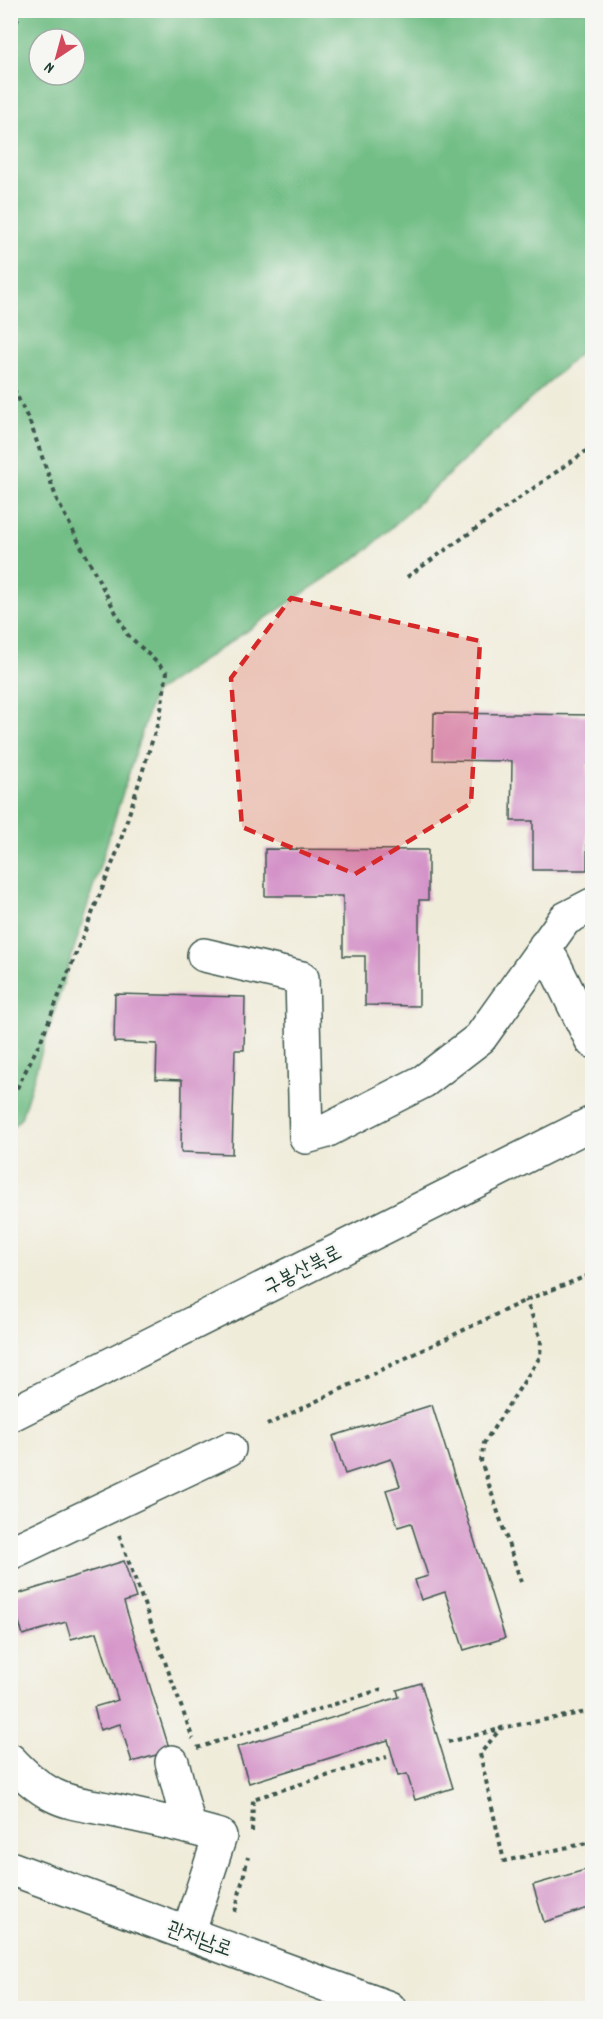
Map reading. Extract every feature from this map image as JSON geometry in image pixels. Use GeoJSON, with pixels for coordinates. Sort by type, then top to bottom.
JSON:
{"type":"FeatureCollection","features":[{"type":"Feature","properties":{"kind":"main road"},"geometry":{"type":"LineString","coordinates":[[204,955],[302,978],[306,1137],[324,1132],[424,1081],[480,1038],[565,919],[592,905]]}},
{"type":"Feature","properties":{"kind":"main road"},"geometry":{"type":"LineString","coordinates":[[545,946],[592,1041]]}},
{"type":"Feature","properties":{"kind":"main road","name":"구봉산북로"},"geometry":{"type":"LineString","coordinates":[[10,1415],[592,1123]]}},
{"type":"Feature","properties":{"kind":"main road"},"geometry":{"type":"LineString","coordinates":[[10,1553],[229,1449]]}},
{"type":"Feature","properties":{"kind":"main road"},"geometry":{"type":"LineString","coordinates":[[10,1760],[36,1784],[70,1803],[92,1805],[220,1836],[188,1934]]}},
{"type":"Feature","properties":{"kind":"main road"},"geometry":{"type":"LineString","coordinates":[[172,1762],[189,1827]]}},
{"type":"Feature","properties":{"kind":"main road","name":"관저남로"},"geometry":{"type":"LineString","coordinates":[[10,1868],[389,2008]]}},
{"type":"Feature","properties":{"kind":"path"},"geometry":{"type":"LineString","coordinates":[[10,39],[21,10]]}},
{"type":"Feature","properties":{"kind":"path"},"geometry":{"type":"LineString","coordinates":[[10,381],[31,425],[57,500],[127,634],[167,672],[160,716],[117,852],[41,1040],[10,1102]]}},
{"type":"Feature","properties":{"kind":"path"},"geometry":{"type":"LineString","coordinates":[[407,577],[592,447]]}},
{"type":"Feature","properties":{"kind":"path"},"geometry":{"type":"LineString","coordinates":[[267,1425],[526,1300],[592,1274]]}},
{"type":"Feature","properties":{"kind":"path"},"geometry":{"type":"LineString","coordinates":[[520,1582],[481,1461],[483,1443],[540,1357],[541,1339],[526,1300]]}},
{"type":"Feature","properties":{"kind":"path"},"geometry":{"type":"LineString","coordinates":[[117,1531],[197,1748],[382,1689]]}},
{"type":"Feature","properties":{"kind":"path"},"geometry":{"type":"LineString","coordinates":[[448,1742],[501,1728],[592,1711]]}},
{"type":"Feature","properties":{"kind":"path"},"geometry":{"type":"LineString","coordinates":[[501,1728],[480,1754],[504,1861],[592,1842]]}},
{"type":"Feature","properties":{"kind":"path"},"geometry":{"type":"LineString","coordinates":[[252,1833],[253,1799],[387,1757]]}},
{"type":"Feature","properties":{"kind":"path"},"geometry":{"type":"LineString","coordinates":[[235,1912],[249,1855]]}},
{"type":"Feature","properties":{"kind":"highlighted area"},"geometry":{"type":"Polygon","coordinates":[[[291,598],[480,641],[471,803],[355,874],[242,827],[231,678],[291,598]]]}},
{"type":"Feature","properties":{"kind":"green space"},"geometry":{"type":"Polygon","coordinates":[[[11,10],[592,11],[592,342],[365,552],[154,693],[21,1118],[11,1129],[11,10]]]}},
{"type":"Feature","properties":{"kind":"building"},"geometry":{"type":"Polygon","coordinates":[[[434,713],[592,715],[592,764],[588,764],[587,870],[533,870],[533,821],[511,821],[512,761],[433,760],[434,713]]]}},
{"type":"Feature","properties":{"kind":"building"},"geometry":{"type":"Polygon","coordinates":[[[265,849],[428,850],[428,900],[419,900],[419,1006],[365,1005],[365,956],[343,956],[343,896],[265,896],[265,849]]]}},
{"type":"Feature","properties":{"kind":"building"},"geometry":{"type":"Polygon","coordinates":[[[115,994],[245,997],[244,1050],[235,1050],[232,1154],[181,1152],[182,1080],[156,1079],[157,1044],[114,1042],[115,994]]]}},
{"type":"Feature","properties":{"kind":"building"},"geometry":{"type":"Polygon","coordinates":[[[432,1405],[505,1638],[464,1650],[445,1592],[421,1600],[415,1580],[428,1576],[411,1523],[398,1527],[386,1490],[400,1486],[391,1459],[345,1474],[333,1436],[432,1405]]]}},
{"type":"Feature","properties":{"kind":"building"},"geometry":{"type":"Polygon","coordinates":[[[124,1561],[136,1598],[124,1602],[170,1751],[132,1762],[120,1724],[100,1730],[94,1707],[118,1700],[97,1632],[71,1639],[66,1622],[23,1635],[11,1596],[124,1561]]]}},
{"type":"Feature","properties":{"kind":"building"},"geometry":{"type":"Polygon","coordinates":[[[421,1683],[453,1788],[415,1800],[407,1774],[398,1776],[388,1740],[249,1783],[237,1747],[399,1697],[397,1690],[421,1683]]]}},
{"type":"Feature","properties":{"kind":"building"},"geometry":{"type":"Polygon","coordinates":[[[592,1868],[592,1907],[544,1922],[533,1885],[592,1868]]]}}]}
